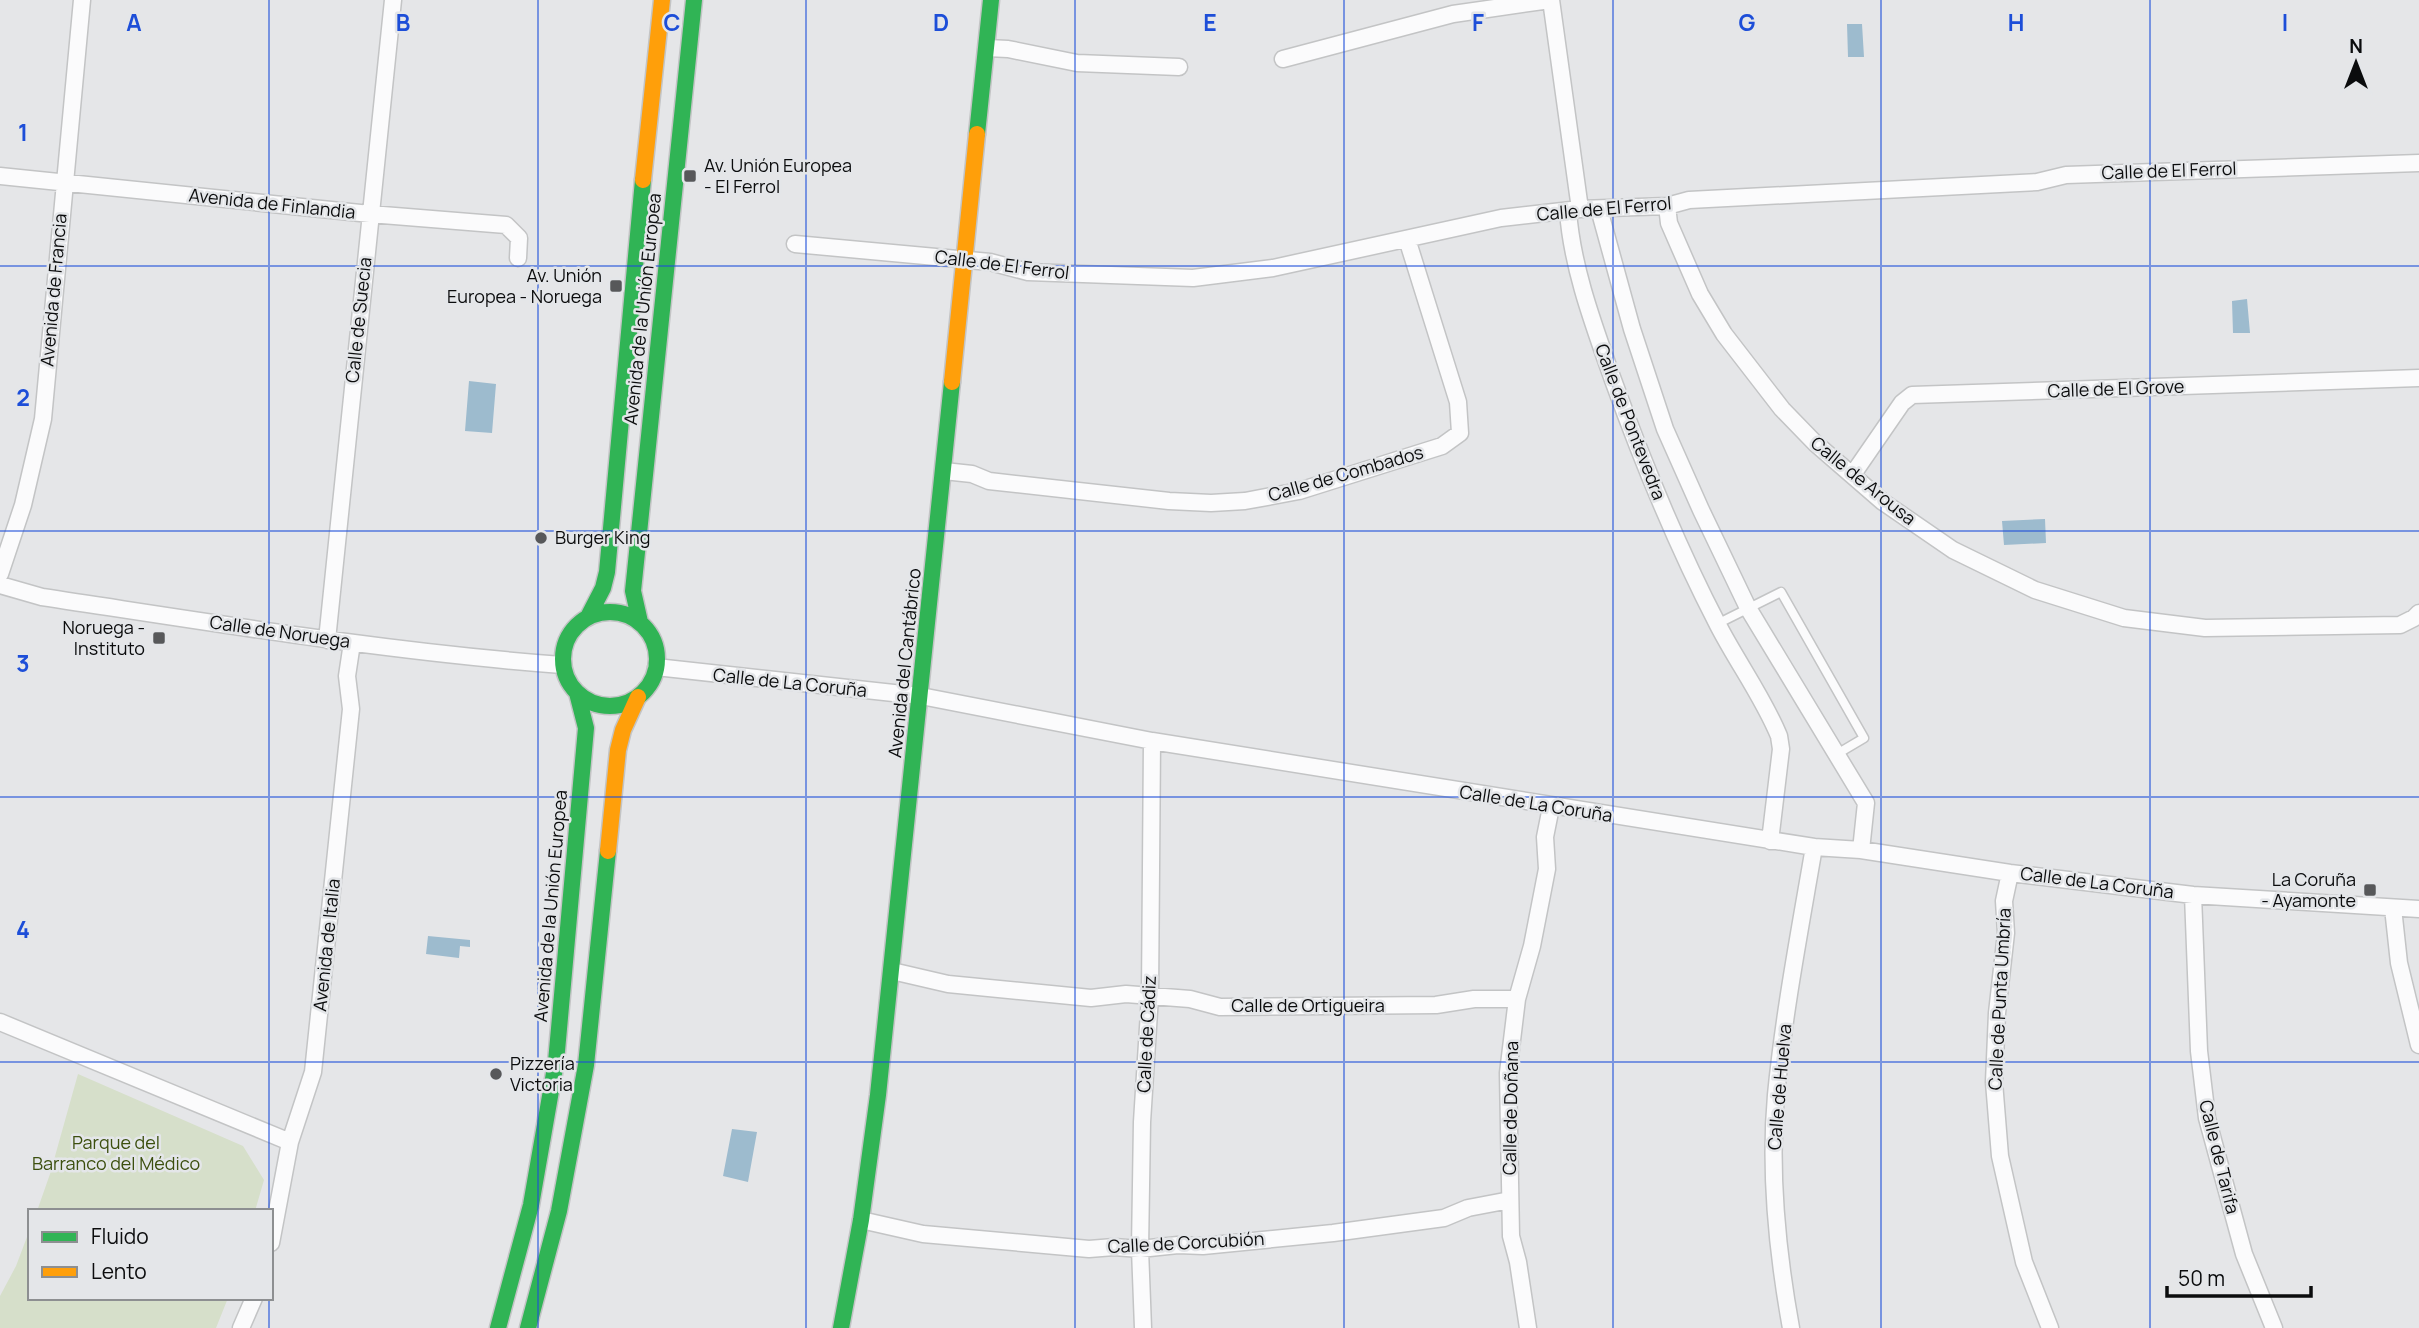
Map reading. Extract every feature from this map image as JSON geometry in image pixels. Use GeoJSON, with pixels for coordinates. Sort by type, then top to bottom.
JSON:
{"type":"FeatureCollection","features":[{"type":"Feature","properties":{"kind":"main road","name":"Avenida de la Unión Europea"},"geometry":{"type":"LineString","coordinates":[[588,617],[603,588],[607,572],[662,0]]}},
{"type":"Feature","properties":{"kind":"main road","name":"Avenida de la Unión Europea"},"geometry":{"type":"LineString","coordinates":[[640,622],[633,591],[694,0]]}},
{"type":"Feature","properties":{"kind":"main road","name":"Avenida del Cantábrico"},"geometry":{"type":"LineString","coordinates":[[841,1328],[861,1220],[892,971],[991,0]]}},
{"type":"Feature","properties":{"kind":"main road"},"geometry":{"type":"LineString","coordinates":[[528,1328],[559,1211],[586,1065],[618,750],[623,730],[638,697],[650,684],[656,667],[656,650],[651,635],[640,622],[624,613],[605,611],[576,625],[563,650],[562,664],[567,680],[577,693],[591,702],[607,706],[623,704],[638,697]]}},
{"type":"Feature","properties":{"kind":"main road","name":"Avenida de la Unión Europea"},"geometry":{"type":"LineString","coordinates":[[498,1328],[531,1205],[556,1062],[586,728],[577,693]]}},
{"type":"Feature","properties":{"kind":"street","name":"Avenida de Francia"},"geometry":{"type":"LineString","coordinates":[[0,574],[23,505],[43,419],[82,0]]}},
{"type":"Feature","properties":{"kind":"street","name":"Calle de Suecia"},"geometry":{"type":"LineString","coordinates":[[327,640],[393,0]]}},
{"type":"Feature","properties":{"kind":"street"},"geometry":{"type":"LineString","coordinates":[[1283,59],[1453,14],[1550,0]]}},
{"type":"Feature","properties":{"kind":"street","name":"Calle de Pontevedra"},"geometry":{"type":"LineString","coordinates":[[1550,0],[1567,211],[1574,251],[1596,334],[1636,445],[1717,624],[1779,736],[1781,750],[1770,841]]}},
{"type":"Feature","properties":{"kind":"street"},"geometry":{"type":"LineString","coordinates":[[987,48],[1008,49],[1077,63],[1179,67]]}},
{"type":"Feature","properties":{"kind":"street","name":"Calle de El Ferrol"},"geometry":{"type":"LineString","coordinates":[[795,244],[990,262],[1028,272],[1193,278],[1273,268],[1501,218],[1567,211],[1667,206],[1689,201],[2037,182],[2066,175],[2419,163]]}},
{"type":"Feature","properties":{"kind":"street","name":"Avenida de Finlandia"},"geometry":{"type":"LineString","coordinates":[[0,176],[370,214],[506,225],[519,238],[518,258]]}},
{"type":"Feature","properties":{"kind":"street","name":"Calle de Arousa"},"geometry":{"type":"LineString","coordinates":[[1667,206],[1669,223],[1700,294],[1724,334],[1782,409],[1815,443],[1883,502],[1953,550],[2035,590],[2124,618],[2219,628],[2400,625],[2419,613]]}},
{"type":"Feature","properties":{"kind":"street","name":"Calle de Pontevedra"},"geometry":{"type":"LineString","coordinates":[[1599,209],[1632,329],[1665,429],[1701,510],[1748,608],[1866,803],[1861,850]]}},
{"type":"Feature","properties":{"kind":"street","name":"Calle de Combados"},"geometry":{"type":"LineString","coordinates":[[944,471],[972,474],[989,481],[1169,501],[1211,503],[1245,501],[1299,491],[1442,446],[1460,433],[1458,402],[1407,239]]}},
{"type":"Feature","properties":{"kind":"street","name":"Calle de El Grove"},"geometry":{"type":"LineString","coordinates":[[1853,474],[1902,403],[1912,395],[2419,378]]}},
{"type":"Feature","properties":{"kind":"street","name":"Calle de Noruega"},"geometry":{"type":"LineString","coordinates":[[0,585],[42,597],[327,640],[498,661],[562,664]]}},
{"type":"Feature","properties":{"kind":"street","name":"Avenida de Italia"},"geometry":{"type":"LineString","coordinates":[[273,1238],[290,1142],[313,1072],[351,709],[347,676],[352,643]]}},
{"type":"Feature","properties":{"kind":"street","name":"Calle de La Coruña"},"geometry":{"type":"LineString","coordinates":[[656,667],[921,696],[1152,741],[1770,841],[1861,850],[2010,873],[2193,895],[2419,909]]}},
{"type":"Feature","properties":{"kind":"street","name":"Calle de Cádiz"},"geometry":{"type":"LineString","coordinates":[[1143,1328],[1140,1249],[1142,1122],[1150,996],[1152,741]]}},
{"type":"Feature","properties":{"kind":"street","name":"Calle de Doñana"},"geometry":{"type":"LineString","coordinates":[[1528,1328],[1518,1262],[1511,1236],[1508,1073],[1517,999],[1532,946],[1547,869],[1545,837],[1551,807]]}},
{"type":"Feature","properties":{"kind":"street","name":"Calle de Huelva"},"geometry":{"type":"LineString","coordinates":[[1791,1328],[1778,1243],[1774,1168],[1776,1096],[1792,971],[1814,847]]}},
{"type":"Feature","properties":{"kind":"street","name":"Calle de Punta Umbría"},"geometry":{"type":"LineString","coordinates":[[2010,873],[2004,901],[2006,933],[1997,1013],[1994,1082],[2000,1156],[2024,1262],[2050,1328]]}},
{"type":"Feature","properties":{"kind":"street","name":"Calle de Tarifa"},"geometry":{"type":"LineString","coordinates":[[2193,895],[2199,1051],[2207,1118],[2244,1254],[2274,1328]]}},
{"type":"Feature","properties":{"kind":"street"},"geometry":{"type":"LineString","coordinates":[[2393,908],[2399,963],[2419,1045]]}},
{"type":"Feature","properties":{"kind":"street","name":"Calle de Ortigueira"},"geometry":{"type":"LineString","coordinates":[[892,971],[948,984],[1091,998],[1126,993],[1190,999],[1220,1007],[1436,1005],[1474,999],[1517,999]]}},
{"type":"Feature","properties":{"kind":"street"},"geometry":{"type":"LineString","coordinates":[[0,1022],[290,1142]]}},
{"type":"Feature","properties":{"kind":"street","name":"Calle de Corcubión"},"geometry":{"type":"LineString","coordinates":[[861,1220],[922,1234],[1089,1249],[1140,1249],[1178,1245],[1203,1246],[1395,1225],[1444,1218],[1468,1208],[1510,1200]]}},
{"type":"Feature","properties":{"kind":"street"},"geometry":{"type":"LineString","coordinates":[[241,1328],[253,1300]]}},
{"type":"Feature","properties":{"kind":"lane"},"geometry":{"type":"LineString","coordinates":[[1717,624],[1781,592],[1864,738],[1837,754]]}},
{"type":"Feature","properties":{"kind":"green space","name":"Parque del Barranco del Médico"},"geometry":{"type":"Polygon","coordinates":[[[78,1074],[243,1146],[264,1180],[256,1209],[38,1209],[78,1074]]]}},
{"type":"Feature","properties":{"kind":"green space"},"geometry":{"type":"Polygon","coordinates":[[[28,1234],[28,1300],[227,1300],[216,1328],[0,1328],[0,1296],[16,1266],[28,1234]]]}},
{"type":"Feature","properties":{"kind":"water"},"geometry":{"type":"Polygon","coordinates":[[[1847,24],[1862,24],[1864,57],[1848,57],[1847,24]]]}},
{"type":"Feature","properties":{"kind":"water"},"geometry":{"type":"Polygon","coordinates":[[[2247,299],[2250,333],[2233,333],[2232,301],[2247,299]]]}},
{"type":"Feature","properties":{"kind":"water"},"geometry":{"type":"Polygon","coordinates":[[[469,381],[496,384],[492,433],[465,431],[469,381]]]}},
{"type":"Feature","properties":{"kind":"water"},"geometry":{"type":"Polygon","coordinates":[[[2045,519],[2046,543],[2004,545],[2002,521],[2045,519]]]}},
{"type":"Feature","properties":{"kind":"water"},"geometry":{"type":"Polygon","coordinates":[[[428,936],[470,940],[470,947],[460,946],[459,958],[426,954],[428,936]]]}},
{"type":"Feature","properties":{"kind":"water"},"geometry":{"type":"Polygon","coordinates":[[[732,1129],[757,1132],[748,1182],[723,1176],[732,1129]]]}},
{"type":"Feature","properties":{"kind":"traffic: fast"},"geometry":{"type":"LineString","coordinates":[[640,622],[633,591],[694,0]]}},
{"type":"Feature","properties":{"kind":"traffic: fast"},"geometry":{"type":"LineString","coordinates":[[977,134],[991,0]]}},
{"type":"Feature","properties":{"kind":"traffic: fast"},"geometry":{"type":"LineString","coordinates":[[588,617],[603,588],[607,572],[643,180]]}},
{"type":"Feature","properties":{"kind":"traffic: fast"},"geometry":{"type":"LineString","coordinates":[[841,1328],[861,1220],[878,1095],[952,382]]}},
{"type":"Feature","properties":{"kind":"traffic: fast"},"geometry":{"type":"LineString","coordinates":[[610,612],[628,616],[643,626],[653,641],[657,659],[653,677],[643,692],[628,702],[610,706],[592,702],[577,692],[567,677],[563,659],[567,641],[577,626],[592,616],[610,612]]}},
{"type":"Feature","properties":{"kind":"traffic: fast"},"geometry":{"type":"LineString","coordinates":[[498,1328],[531,1205],[556,1062],[586,728],[577,693]]}},
{"type":"Feature","properties":{"kind":"traffic: fast"},"geometry":{"type":"LineString","coordinates":[[528,1328],[559,1211],[586,1065],[608,851]]}},
{"type":"Feature","properties":{"kind":"traffic: slow"},"geometry":{"type":"LineString","coordinates":[[643,180],[662,0]]}},
{"type":"Feature","properties":{"kind":"traffic: slow"},"geometry":{"type":"LineString","coordinates":[[952,382],[977,134]]}},
{"type":"Feature","properties":{"kind":"traffic: slow"},"geometry":{"type":"LineString","coordinates":[[608,851],[618,750],[623,730],[638,697]]}},
{"type":"Feature","properties":{"kind":"place","name":"Av. Unión Europea - El Ferrol"},"geometry":{"type":"Point","coordinates":[690,176]}},
{"type":"Feature","properties":{"kind":"place","name":"Av. Unión Europea - Noruega"},"geometry":{"type":"Point","coordinates":[616,286]}},
{"type":"Feature","properties":{"kind":"place","name":"Burger King"},"geometry":{"type":"Point","coordinates":[541,538]}},
{"type":"Feature","properties":{"kind":"place","name":"Noruega - Instituto"},"geometry":{"type":"Point","coordinates":[159,638]}},
{"type":"Feature","properties":{"kind":"place","name":"La Coruña - Ayamonte"},"geometry":{"type":"Point","coordinates":[2370,890]}},
{"type":"Feature","properties":{"kind":"place","name":"Pizzería Victoria"},"geometry":{"type":"Point","coordinates":[496,1074]}}]}
